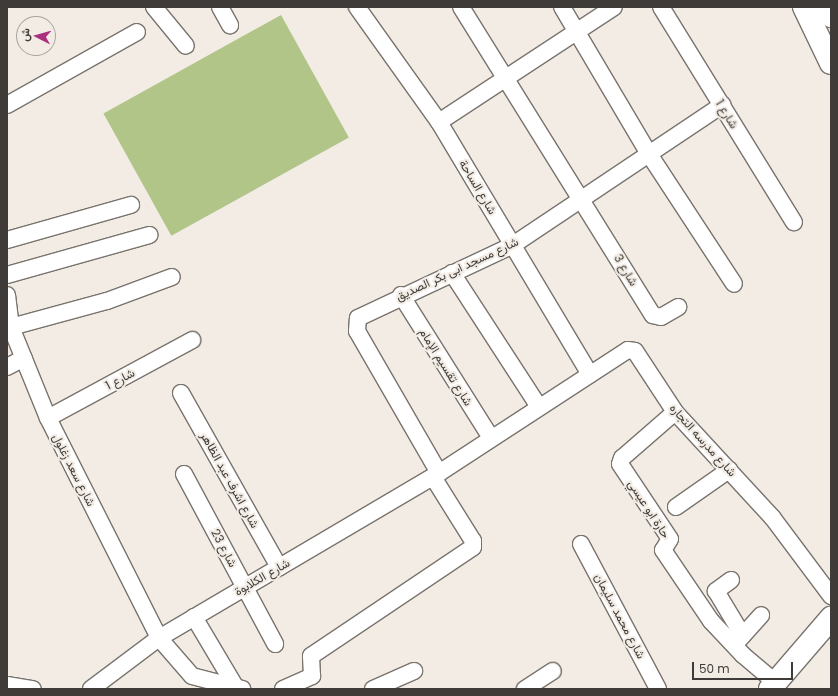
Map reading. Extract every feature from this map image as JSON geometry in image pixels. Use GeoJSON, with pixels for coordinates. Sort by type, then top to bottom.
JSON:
{"type":"FeatureCollection","features":[{"type":"Feature","properties":{"kind":"street"},"geometry":{"type":"LineString","coordinates":[[154,7],[186,46]]}},
{"type":"Feature","properties":{"kind":"street"},"geometry":{"type":"LineString","coordinates":[[220,7],[230,25]]}},
{"type":"Feature","properties":{"kind":"street","name":"شارع الساحة"},"geometry":{"type":"LineString","coordinates":[[357,7],[439,122],[590,374]]}},
{"type":"Feature","properties":{"kind":"street","name":"شارع 3"},"geometry":{"type":"LineString","coordinates":[[461,7],[506,74],[653,315],[661,317],[678,307]]}},
{"type":"Feature","properties":{"kind":"street"},"geometry":{"type":"LineString","coordinates":[[562,7],[578,30],[649,154],[734,284]]}},
{"type":"Feature","properties":{"kind":"street"},"geometry":{"type":"LineString","coordinates":[[439,122],[506,74],[614,7]]}},
{"type":"Feature","properties":{"kind":"street","name":"شارع 1"},"geometry":{"type":"LineString","coordinates":[[661,7],[794,222]]}},
{"type":"Feature","properties":{"kind":"street"},"geometry":{"type":"LineString","coordinates":[[804,7],[831,63]]}},
{"type":"Feature","properties":{"kind":"street"},"geometry":{"type":"LineString","coordinates":[[827,7],[831,16]]}},
{"type":"Feature","properties":{"kind":"street"},"geometry":{"type":"LineString","coordinates":[[7,105],[137,32]]}},
{"type":"Feature","properties":{"kind":"street","name":"شارع مسجد ابى بكر الصديق"},"geometry":{"type":"LineString","coordinates":[[436,475],[357,331],[361,314],[513,245],[583,200],[722,105]]}},
{"type":"Feature","properties":{"kind":"street"},"geometry":{"type":"LineString","coordinates":[[7,240],[131,205]]}},
{"type":"Feature","properties":{"kind":"street"},"geometry":{"type":"LineString","coordinates":[[7,275],[149,235]]}},
{"type":"Feature","properties":{"kind":"street"},"geometry":{"type":"LineString","coordinates":[[452,273],[539,407]]}},
{"type":"Feature","properties":{"kind":"street"},"geometry":{"type":"LineString","coordinates":[[11,327],[107,301],[172,277]]}},
{"type":"Feature","properties":{"kind":"street","name":"شارع سعد زغلول"},"geometry":{"type":"LineString","coordinates":[[7,295],[11,327],[48,418],[159,638],[192,676],[238,687]]}},
{"type":"Feature","properties":{"kind":"street","name":"شارع تقسيم الإمام"},"geometry":{"type":"LineString","coordinates":[[401,295],[491,438]]}},
{"type":"Feature","properties":{"kind":"street","name":"شارع 1"},"geometry":{"type":"LineString","coordinates":[[48,418],[192,340]]}},
{"type":"Feature","properties":{"kind":"street","name":"شارع مدرسه التجاره"},"geometry":{"type":"LineString","coordinates":[[436,475],[625,350],[635,351],[675,412],[772,517],[831,596]]}},
{"type":"Feature","properties":{"kind":"street"},"geometry":{"type":"LineString","coordinates":[[7,366],[24,358]]}},
{"type":"Feature","properties":{"kind":"street","name":"شارع اشرف عبد الظاهر"},"geometry":{"type":"LineString","coordinates":[[181,393],[279,567]]}},
{"type":"Feature","properties":{"kind":"street","name":"حارة ابو عيسي"},"geometry":{"type":"LineString","coordinates":[[675,412],[622,458],[620,464],[670,539],[664,551],[711,621],[739,641],[773,686]]}},
{"type":"Feature","properties":{"kind":"street"},"geometry":{"type":"LineString","coordinates":[[676,507],[729,470]]}},
{"type":"Feature","properties":{"kind":"street","name":"شارع 23"},"geometry":{"type":"LineString","coordinates":[[184,474],[275,644]]}},
{"type":"Feature","properties":{"kind":"street"},"geometry":{"type":"LineString","coordinates":[[283,689],[312,676],[311,656],[473,547],[473,541],[436,475]]}},
{"type":"Feature","properties":{"kind":"street","name":"شارع الكلابوة"},"geometry":{"type":"LineString","coordinates":[[91,689],[159,638],[436,475]]}},
{"type":"Feature","properties":{"kind":"street","name":"شارع محمد سليمان"},"geometry":{"type":"LineString","coordinates":[[581,544],[658,689]]}},
{"type":"Feature","properties":{"kind":"street"},"geometry":{"type":"LineString","coordinates":[[731,580],[716,591],[739,641],[761,615]]}},
{"type":"Feature","properties":{"kind":"street"},"geometry":{"type":"LineString","coordinates":[[194,617],[238,687]]}},
{"type":"Feature","properties":{"kind":"street"},"geometry":{"type":"LineString","coordinates":[[773,686],[831,618]]}},
{"type":"Feature","properties":{"kind":"street"},"geometry":{"type":"LineString","coordinates":[[373,689],[414,671]]}},
{"type":"Feature","properties":{"kind":"street"},"geometry":{"type":"LineString","coordinates":[[525,689],[542,684],[553,671]]}},
{"type":"Feature","properties":{"kind":"street"},"geometry":{"type":"LineString","coordinates":[[7,685],[33,689]]}},
{"type":"Feature","properties":{"kind":"green space"},"geometry":{"type":"Polygon","coordinates":[[[281,15],[349,137],[171,236],[103,113],[281,15]]]}}]}
